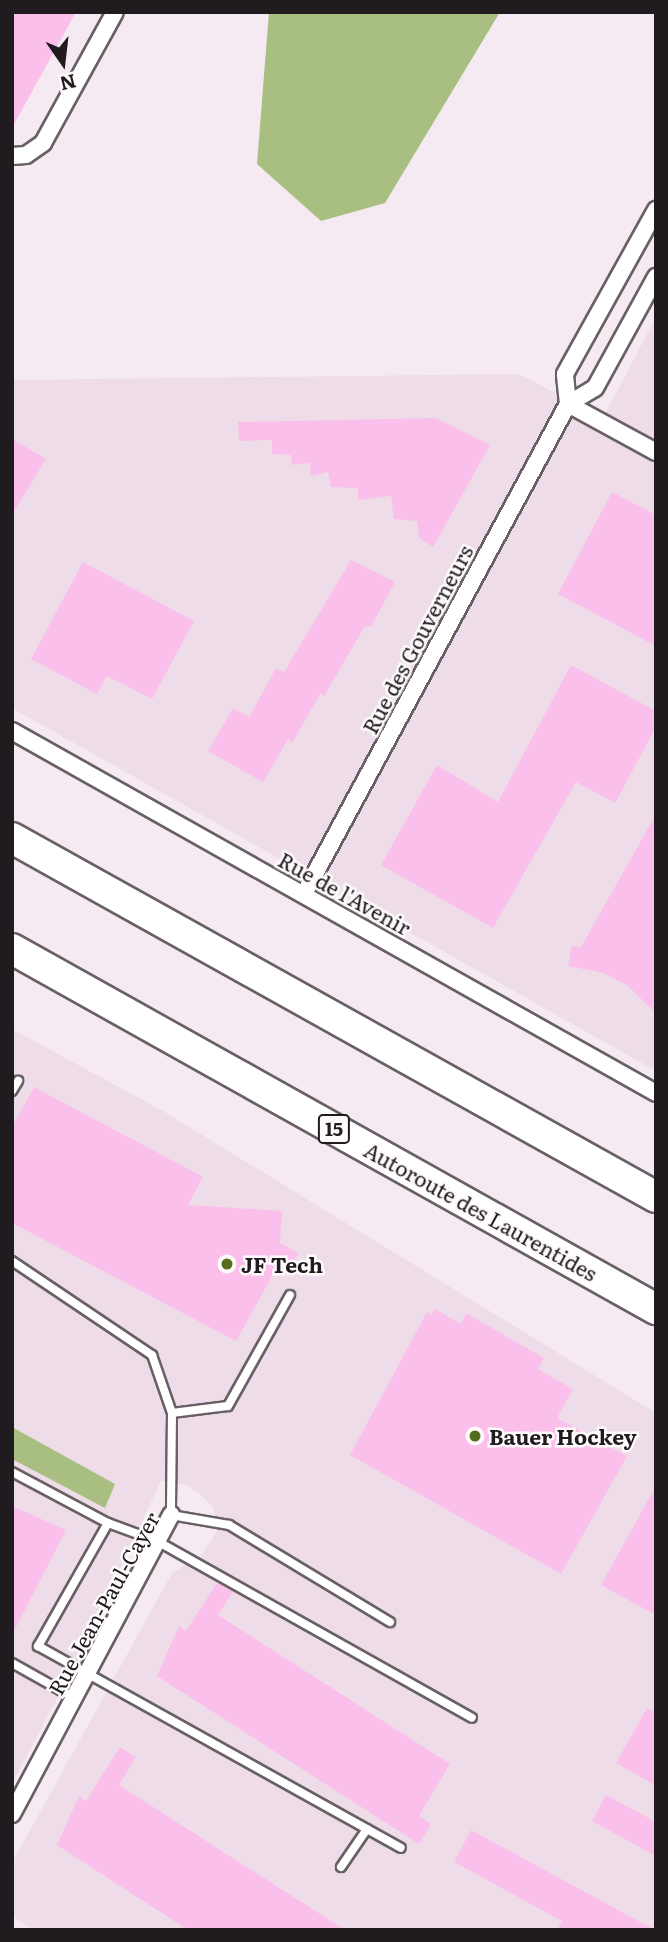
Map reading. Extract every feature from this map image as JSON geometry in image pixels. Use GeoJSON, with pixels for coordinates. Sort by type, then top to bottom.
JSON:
{"type":"FeatureCollection","features":[{"type":"Feature","properties":{"kind":"highway"},"geometry":{"type":"LineString","coordinates":[[12,838],[656,1197]]}},
{"type":"Feature","properties":{"kind":"highway","name":"Autoroute des Laurentides"},"geometry":{"type":"LineString","coordinates":[[12,949],[656,1309]]}},
{"type":"Feature","properties":{"kind":"street"},"geometry":{"type":"LineString","coordinates":[[12,156],[26,155],[43,143],[115,12]]}},
{"type":"Feature","properties":{"kind":"street","name":"Rue des Gouverneurs"},"geometry":{"type":"LineString","coordinates":[[568,404],[565,374],[656,210]]}},
{"type":"Feature","properties":{"kind":"street","name":"Rue des Gouverneurs"},"geometry":{"type":"LineString","coordinates":[[304,894],[568,404],[595,388],[656,277]]}},
{"type":"Feature","properties":{"kind":"street"},"geometry":{"type":"LineString","coordinates":[[568,404],[656,452]]}},
{"type":"Feature","properties":{"kind":"street","name":"Rue de l'Avenir"},"geometry":{"type":"LineString","coordinates":[[12,731],[656,1093]]}},
{"type":"Feature","properties":{"kind":"street","name":"Rue Jean-Paul-Cayer"},"geometry":{"type":"LineString","coordinates":[[12,1814],[171,1515]]}},
{"type":"Feature","properties":{"kind":"lane"},"geometry":{"type":"LineString","coordinates":[[12,1091],[18,1080]]}},
{"type":"Feature","properties":{"kind":"lane"},"geometry":{"type":"LineString","coordinates":[[12,1261],[152,1355],[172,1413],[171,1515]]}},
{"type":"Feature","properties":{"kind":"lane"},"geometry":{"type":"LineString","coordinates":[[172,1413],[228,1406],[290,1295]]}},
{"type":"Feature","properties":{"kind":"lane"},"geometry":{"type":"LineString","coordinates":[[12,1472],[108,1523],[157,1541],[472,1718]]}},
{"type":"Feature","properties":{"kind":"lane","name":"Rue Jean-Paul-Cayer"},"geometry":{"type":"LineString","coordinates":[[171,1515],[229,1525],[390,1622]]}},
{"type":"Feature","properties":{"kind":"lane"},"geometry":{"type":"LineString","coordinates":[[108,1523],[38,1646],[401,1848]]}},
{"type":"Feature","properties":{"kind":"lane"},"geometry":{"type":"LineString","coordinates":[[12,1663],[74,1698]]}},
{"type":"Feature","properties":{"kind":"lane"},"geometry":{"type":"LineString","coordinates":[[341,1867],[367,1829]]}},
{"type":"Feature","properties":{"kind":"shaded area"},"geometry":{"type":"Polygon","coordinates":[[[656,317],[656,1071],[12,708],[12,380],[519,374],[603,418],[656,317]]]}},
{"type":"Feature","properties":{"kind":"shaded area"},"geometry":{"type":"Polygon","coordinates":[[[12,1029],[163,1111],[656,1413],[656,1930],[33,1930],[12,1916],[12,1863],[172,1573],[200,1557],[217,1531],[213,1507],[200,1494],[184,1484],[161,1481],[68,1678],[12,1784],[12,1029]]]}},
{"type":"Feature","properties":{"kind":"green space"},"geometry":{"type":"Polygon","coordinates":[[[269,12],[500,12],[385,203],[321,221],[257,164],[269,12]]]}},
{"type":"Feature","properties":{"kind":"green space"},"geometry":{"type":"Polygon","coordinates":[[[12,1427],[115,1484],[105,1508],[12,1459],[12,1427]]]}},
{"type":"Feature","properties":{"kind":"building"},"geometry":{"type":"Polygon","coordinates":[[[12,12],[76,12],[12,128],[12,12]]]}},
{"type":"Feature","properties":{"kind":"building"},"geometry":{"type":"Polygon","coordinates":[[[436,418],[490,445],[433,547],[419,538],[417,521],[394,519],[391,496],[358,500],[358,488],[331,487],[328,472],[311,476],[310,463],[292,465],[291,455],[272,454],[272,440],[239,441],[238,422],[436,418]]]}},
{"type":"Feature","properties":{"kind":"building"},"geometry":{"type":"Polygon","coordinates":[[[12,439],[46,459],[12,515],[12,439]]]}},
{"type":"Feature","properties":{"kind":"building"},"geometry":{"type":"Polygon","coordinates":[[[612,492],[656,515],[656,646],[558,594],[612,492]]]}},
{"type":"Feature","properties":{"kind":"building"},"geometry":{"type":"Polygon","coordinates":[[[351,560],[395,582],[371,627],[365,626],[324,696],[321,693],[292,743],[288,739],[263,782],[208,751],[233,708],[249,717],[276,668],[284,672],[351,560]]]}},
{"type":"Feature","properties":{"kind":"building"},"geometry":{"type":"Polygon","coordinates":[[[83,562],[194,621],[152,699],[107,676],[97,694],[31,659],[83,562]]]}},
{"type":"Feature","properties":{"kind":"building"},"geometry":{"type":"Polygon","coordinates":[[[571,665],[656,711],[656,727],[615,803],[576,782],[493,928],[381,865],[437,765],[498,802],[571,665]]]}},
{"type":"Feature","properties":{"kind":"building"},"geometry":{"type":"Polygon","coordinates":[[[656,814],[656,1013],[628,986],[604,973],[568,966],[572,946],[581,947],[656,814]]]}},
{"type":"Feature","properties":{"kind":"building"},"geometry":{"type":"Polygon","coordinates":[[[34,1087],[203,1177],[188,1205],[282,1211],[280,1243],[298,1253],[290,1268],[280,1262],[236,1341],[12,1223],[12,1127],[34,1087]]]}},
{"type":"Feature","properties":{"kind":"building","name":"Bauer Hockey"},"geometry":{"type":"Polygon","coordinates":[[[435,1309],[461,1324],[466,1313],[544,1358],[538,1369],[573,1389],[557,1418],[627,1456],[561,1574],[350,1455],[427,1312],[432,1315],[435,1309]]]}},
{"type":"Feature","properties":{"kind":"building"},"geometry":{"type":"Polygon","coordinates":[[[656,1486],[656,1615],[601,1585],[656,1486]]]}},
{"type":"Feature","properties":{"kind":"building"},"geometry":{"type":"Polygon","coordinates":[[[12,1506],[66,1530],[12,1635],[12,1506]]]}},
{"type":"Feature","properties":{"kind":"building"},"geometry":{"type":"Polygon","coordinates":[[[217,1583],[233,1591],[218,1615],[450,1764],[419,1816],[431,1824],[419,1844],[157,1676],[179,1626],[186,1631],[217,1583]]]}},
{"type":"Feature","properties":{"kind":"building"},"geometry":{"type":"Polygon","coordinates":[[[647,1708],[656,1713],[656,1786],[616,1763],[647,1708]]]}},
{"type":"Feature","properties":{"kind":"building"},"geometry":{"type":"Polygon","coordinates":[[[120,1747],[136,1757],[119,1785],[345,1930],[188,1930],[57,1845],[79,1796],[86,1801],[120,1747]]]}},
{"type":"Feature","properties":{"kind":"building"},"geometry":{"type":"Polygon","coordinates":[[[606,1795],[656,1822],[656,1856],[592,1821],[606,1795]]]}},
{"type":"Feature","properties":{"kind":"building"},"geometry":{"type":"Polygon","coordinates":[[[471,1830],[655,1930],[557,1930],[562,1921],[454,1862],[471,1830]]]}},
{"type":"Feature","properties":{"kind":"place","name":"JF Tech"},"geometry":{"type":"Point","coordinates":[227,1264]}},
{"type":"Feature","properties":{"kind":"place","name":"Bauer Hockey"},"geometry":{"type":"Point","coordinates":[475,1436]}}]}
